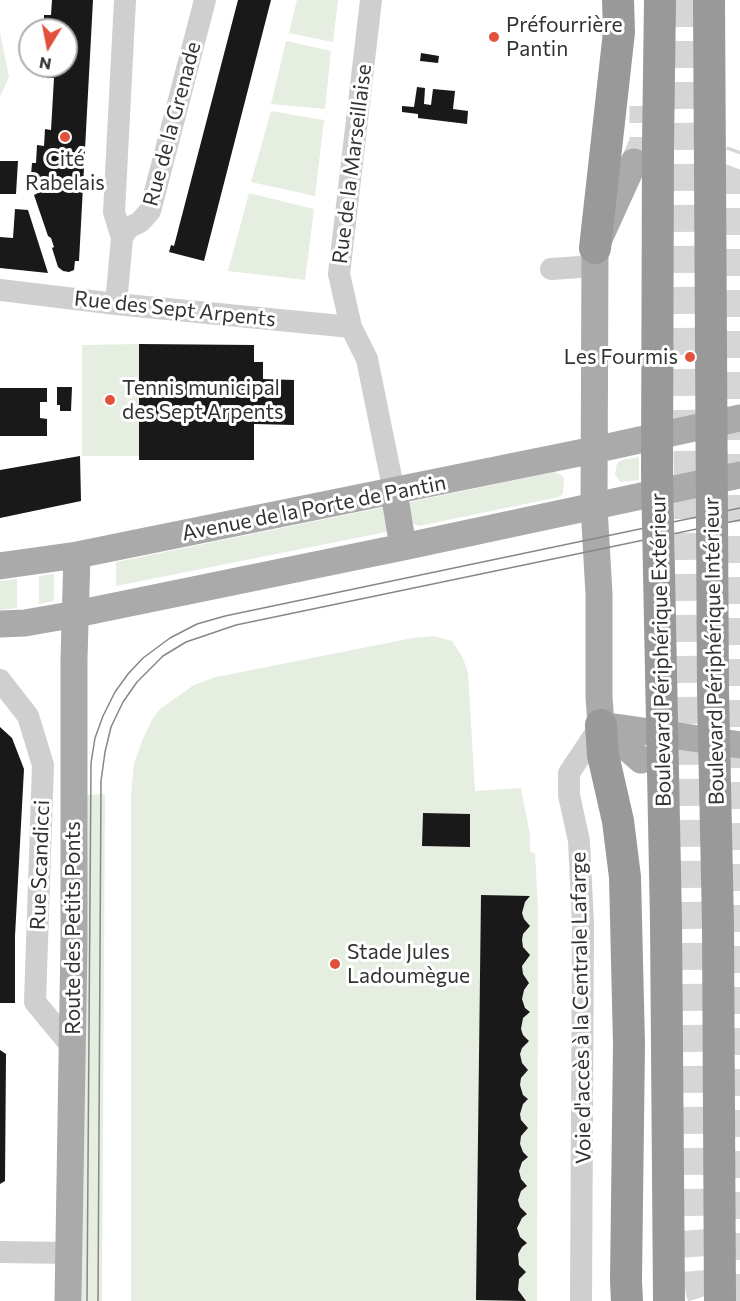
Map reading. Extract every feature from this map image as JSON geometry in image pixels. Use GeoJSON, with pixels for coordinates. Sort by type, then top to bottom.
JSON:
{"type":"FeatureCollection","features":[{"type":"Feature","properties":{"kind":"highway"},"geometry":{"type":"LineString","coordinates":[[595,257],[619,32],[618,0]]}},
{"type":"Feature","properties":{"kind":"highway","name":"Boulevard Périphérique Extérieur"},"geometry":{"type":"LineString","coordinates":[[660,0],[657,473],[665,885],[669,1301]]}},
{"type":"Feature","properties":{"kind":"highway","name":"Boulevard Périphérique Intérieur"},"geometry":{"type":"LineString","coordinates":[[709,0],[713,691],[718,936],[720,1301]]}},
{"type":"Feature","properties":{"kind":"highway"},"geometry":{"type":"LineString","coordinates":[[601,725],[603,755],[618,821],[625,877],[629,1044],[626,1291]]}},
{"type":"Feature","properties":{"kind":"main road"},"geometry":{"type":"LineString","coordinates":[[634,162],[595,257],[594,507],[599,594],[601,725],[641,760]]}},
{"type":"Feature","properties":{"kind":"main road","name":"Avenue de la Porte de Pantin"},"geometry":{"type":"LineString","coordinates":[[0,566],[77,555],[394,492],[740,418]]}},
{"type":"Feature","properties":{"kind":"main road"},"geometry":{"type":"LineString","coordinates":[[0,624],[25,623],[76,614],[740,475]]}},
{"type":"Feature","properties":{"kind":"main road"},"geometry":{"type":"LineString","coordinates":[[394,492],[404,547]]}},
{"type":"Feature","properties":{"kind":"main road","name":"Route des Petits Ponts"},"geometry":{"type":"LineString","coordinates":[[68,1301],[73,1048],[77,555]]}},
{"type":"Feature","properties":{"kind":"main road"},"geometry":{"type":"LineString","coordinates":[[601,725],[740,745]]}},
{"type":"Feature","properties":{"kind":"street","name":"Rue de la Grenade"},"geometry":{"type":"LineString","coordinates":[[116,304],[122,238],[114,212],[125,0]]}},
{"type":"Feature","properties":{"kind":"street","name":"Rue de la Grenade"},"geometry":{"type":"LineString","coordinates":[[122,238],[128,228],[140,222],[150,211],[205,0]]}},
{"type":"Feature","properties":{"kind":"street","name":"Rue de la Marseillaise"},"geometry":{"type":"LineString","coordinates":[[371,0],[339,274],[351,327],[367,359],[394,492]]}},
{"type":"Feature","properties":{"kind":"street"},"geometry":{"type":"LineString","coordinates":[[551,269],[595,257]]}},
{"type":"Feature","properties":{"kind":"street","name":"Rue des Sept Arpents"},"geometry":{"type":"LineString","coordinates":[[0,290],[351,327]]}},
{"type":"Feature","properties":{"kind":"street","name":"Rue Scandicci"},"geometry":{"type":"LineString","coordinates":[[0,680],[28,716],[43,765],[35,1002],[73,1048]]}},
{"type":"Feature","properties":{"kind":"street","name":"Voie d'accès à la Centrale Lafarge"},"geometry":{"type":"LineString","coordinates":[[581,1301],[583,925],[579,841],[569,795],[569,773],[601,725]]}},
{"type":"Feature","properties":{"kind":"street"},"geometry":{"type":"LineString","coordinates":[[0,1252],[69,1253]]}},
{"type":"Feature","properties":{"kind":"shaded area"},"geometry":{"type":"Polygon","coordinates":[[[297,0],[338,0],[333,42],[289,33],[297,0]]]}},
{"type":"Feature","properties":{"kind":"shaded area"},"geometry":{"type":"Polygon","coordinates":[[[0,32],[9,77],[0,97],[0,32]]]}},
{"type":"Feature","properties":{"kind":"shaded area"},"geometry":{"type":"Polygon","coordinates":[[[286,41],[331,51],[325,109],[271,104],[286,41]]]}},
{"type":"Feature","properties":{"kind":"shaded area"},"geometry":{"type":"Polygon","coordinates":[[[271,111],[324,120],[315,196],[251,182],[271,111]]]}},
{"type":"Feature","properties":{"kind":"shaded area"},"geometry":{"type":"Polygon","coordinates":[[[249,193],[314,209],[305,280],[228,271],[249,193]]]}},
{"type":"Feature","properties":{"kind":"shaded area","name":"Tennis municipal des Sept Arpents"},"geometry":{"type":"Polygon","coordinates":[[[139,344],[139,456],[82,456],[82,345],[139,344]]]}},
{"type":"Feature","properties":{"kind":"shaded area"},"geometry":{"type":"Polygon","coordinates":[[[639,457],[639,480],[620,482],[615,474],[617,463],[639,457]]]}},
{"type":"Feature","properties":{"kind":"shaded area"},"geometry":{"type":"Polygon","coordinates":[[[554,472],[563,476],[564,481],[563,494],[559,497],[419,526],[411,519],[408,504],[410,502],[554,472]]]}},
{"type":"Feature","properties":{"kind":"shaded area"},"geometry":{"type":"Polygon","coordinates":[[[385,507],[391,531],[116,586],[116,562],[385,507]]]}},
{"type":"Feature","properties":{"kind":"shaded area"},"geometry":{"type":"Polygon","coordinates":[[[54,574],[54,601],[39,604],[39,576],[54,574]]]}},
{"type":"Feature","properties":{"kind":"shaded area"},"geometry":{"type":"Polygon","coordinates":[[[17,579],[17,608],[0,610],[0,581],[17,579]]]}},
{"type":"Feature","properties":{"kind":"shaded area","name":"Stade Jules Ladoumègue"},"geometry":{"type":"Polygon","coordinates":[[[434,636],[452,641],[463,658],[468,673],[475,791],[521,788],[530,835],[530,852],[535,853],[538,908],[537,1301],[131,1301],[131,795],[134,764],[142,741],[160,709],[194,685],[216,677],[413,638],[434,636]]]}},
{"type":"Feature","properties":{"kind":"shaded area"},"geometry":{"type":"Polygon","coordinates":[[[105,794],[102,1301],[82,1301],[83,795],[105,794]]]}},
{"type":"Feature","properties":{"kind":"building","name":"Cité Rabelais"},"geometry":{"type":"Polygon","coordinates":[[[52,0],[93,0],[79,261],[75,261],[74,270],[69,272],[58,267],[51,238],[48,236],[34,195],[40,192],[35,175],[31,175],[32,163],[36,163],[37,145],[44,146],[45,129],[51,130],[54,78],[78,78],[78,18],[44,18],[44,15],[51,15],[52,0]]]}},
{"type":"Feature","properties":{"kind":"building"},"geometry":{"type":"Polygon","coordinates":[[[238,0],[271,0],[204,261],[169,252],[171,245],[174,246],[238,0]]]}},
{"type":"Feature","properties":{"kind":"building"},"geometry":{"type":"Polygon","coordinates":[[[421,53],[439,56],[438,63],[420,61],[421,53]]]}},
{"type":"Feature","properties":{"kind":"building"},"geometry":{"type":"Polygon","coordinates":[[[417,87],[425,88],[424,104],[431,105],[433,89],[455,91],[453,109],[468,111],[467,124],[418,118],[418,114],[402,112],[402,106],[414,107],[417,87]]]}},
{"type":"Feature","properties":{"kind":"building"},"geometry":{"type":"Polygon","coordinates":[[[0,161],[18,161],[16,194],[0,194],[0,161]]]}},
{"type":"Feature","properties":{"kind":"building"},"geometry":{"type":"Polygon","coordinates":[[[15,209],[28,210],[48,273],[0,268],[0,237],[13,238],[15,209]]]}},
{"type":"Feature","properties":{"kind":"building"},"geometry":{"type":"Polygon","coordinates":[[[139,344],[254,345],[254,362],[263,362],[263,379],[294,380],[294,425],[254,424],[254,460],[139,460],[139,344]]]}},
{"type":"Feature","properties":{"kind":"building"},"geometry":{"type":"Polygon","coordinates":[[[57,387],[72,387],[71,411],[60,411],[60,405],[57,405],[57,387]]]}},
{"type":"Feature","properties":{"kind":"building"},"geometry":{"type":"Polygon","coordinates":[[[0,388],[47,388],[47,402],[40,402],[40,418],[47,419],[47,436],[0,436],[0,388]]]}},
{"type":"Feature","properties":{"kind":"building"},"geometry":{"type":"Polygon","coordinates":[[[80,456],[81,501],[0,518],[0,470],[80,456]]]}},
{"type":"Feature","properties":{"kind":"building"},"geometry":{"type":"Polygon","coordinates":[[[0,727],[12,738],[24,769],[15,936],[15,1003],[0,1003],[0,727]]]}},
{"type":"Feature","properties":{"kind":"building"},"geometry":{"type":"Polygon","coordinates":[[[423,813],[470,814],[470,847],[422,846],[423,813]]]}},
{"type":"Feature","properties":{"kind":"building"},"geometry":{"type":"Polygon","coordinates":[[[481,895],[530,896],[525,902],[522,913],[530,926],[523,934],[522,940],[523,947],[530,955],[522,966],[523,974],[529,983],[522,999],[525,1008],[530,1012],[523,1018],[521,1029],[529,1041],[520,1054],[522,1063],[528,1070],[521,1078],[520,1085],[523,1095],[528,1099],[523,1104],[520,1114],[521,1120],[528,1128],[521,1136],[520,1144],[528,1157],[522,1162],[519,1171],[521,1179],[527,1186],[521,1191],[518,1200],[520,1207],[527,1214],[517,1228],[520,1237],[527,1243],[518,1254],[519,1265],[526,1272],[519,1279],[518,1290],[526,1301],[476,1300],[481,895]]]}},
{"type":"Feature","properties":{"kind":"building"},"geometry":{"type":"Polygon","coordinates":[[[0,1050],[6,1054],[5,1181],[0,1184],[0,1050]]]}},
{"type":"Feature","properties":{"kind":"tunnel"},"geometry":{"type":"LineString","coordinates":[[683,0],[694,1224],[699,1291],[702,1301]]}},
{"type":"Feature","properties":{"kind":"tunnel"},"geometry":{"type":"LineString","coordinates":[[634,162],[643,142],[643,106]]}},
{"type":"Feature","properties":{"kind":"tunnel"},"geometry":{"type":"LineString","coordinates":[[739,1301],[733,671],[733,170],[740,151]]}},
{"type":"Feature","properties":{"kind":"tram line"},"geometry":{"type":"LineString","coordinates":[[87,1301],[91,763],[95,738],[103,716],[115,692],[128,674],[143,658],[170,638],[197,624],[225,616],[740,508]]}},
{"type":"Feature","properties":{"kind":"tram line"},"geometry":{"type":"LineString","coordinates":[[98,1301],[101,781],[111,727],[123,702],[137,682],[163,656],[186,642],[236,625],[740,520]]}},
{"type":"Feature","properties":{"kind":"place","name":"Préfourrière Pantin"},"geometry":{"type":"Point","coordinates":[494,37]}},
{"type":"Feature","properties":{"kind":"place","name":"Cité Rabelais"},"geometry":{"type":"Point","coordinates":[65,137]}},
{"type":"Feature","properties":{"kind":"place","name":"Les Fourmis"},"geometry":{"type":"Point","coordinates":[690,357]}},
{"type":"Feature","properties":{"kind":"place","name":"Tennis municipal des Sept Arpents"},"geometry":{"type":"Point","coordinates":[110,400]}},
{"type":"Feature","properties":{"kind":"place","name":"Stade Jules Ladoumègue"},"geometry":{"type":"Point","coordinates":[335,964]}}]}
